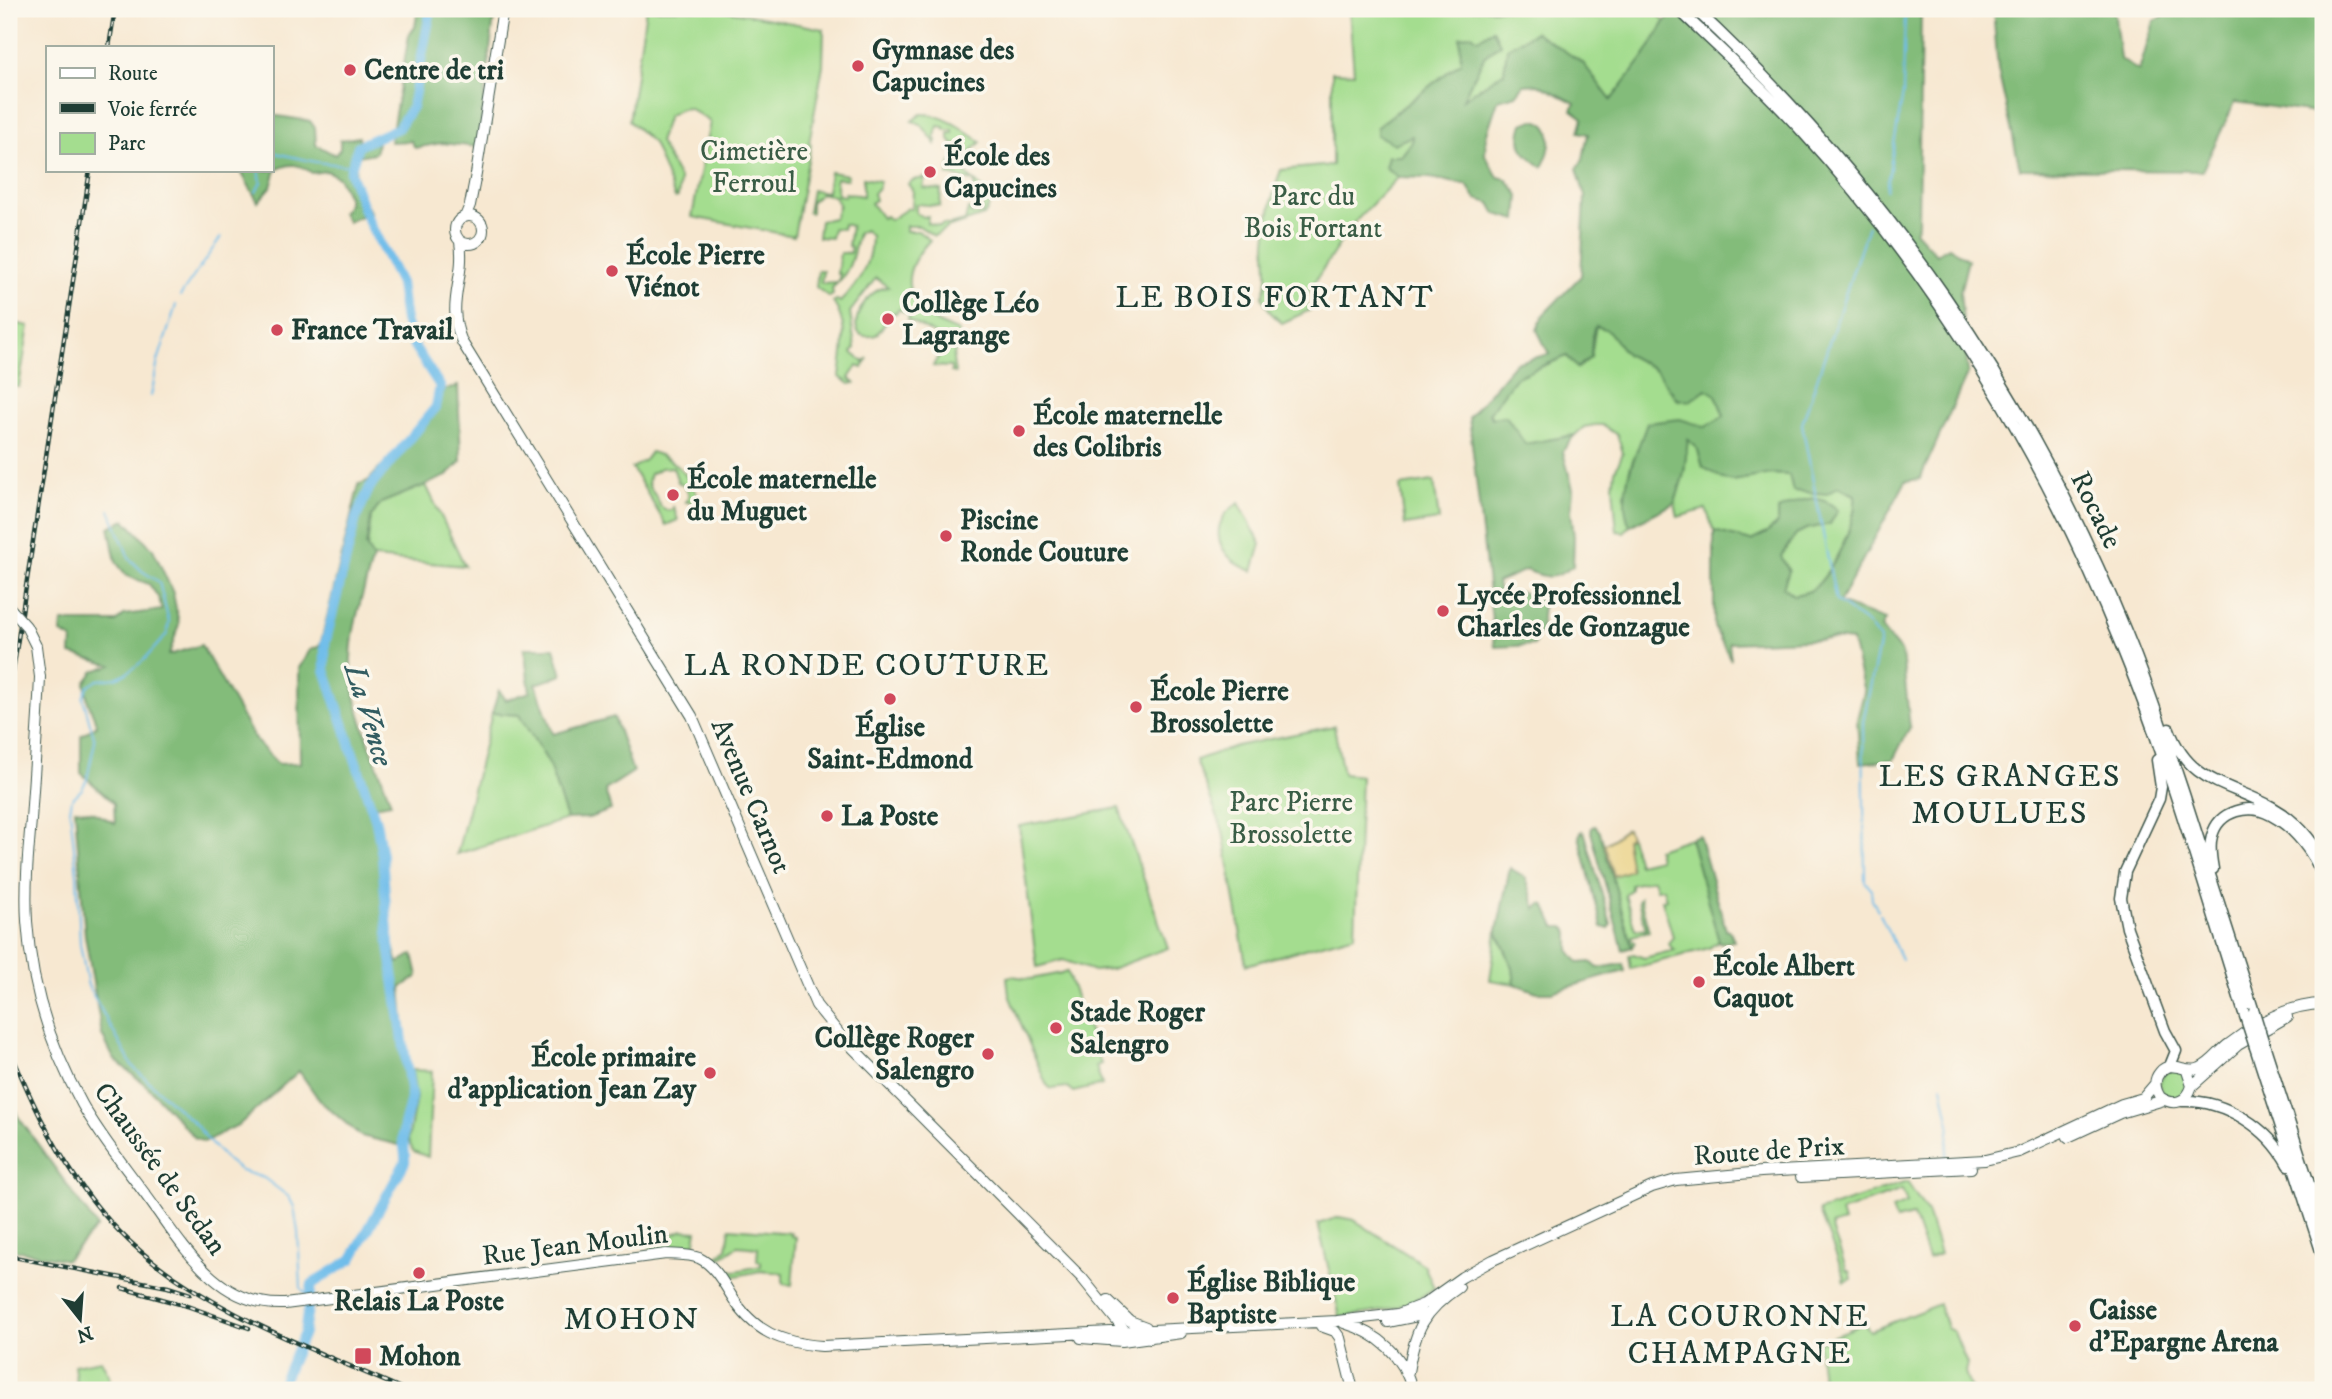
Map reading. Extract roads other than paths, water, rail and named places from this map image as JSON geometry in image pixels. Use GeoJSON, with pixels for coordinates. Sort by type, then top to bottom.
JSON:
{"type":"FeatureCollection","features":[{"type":"Feature","properties":{"kind":"highway"},"geometry":{"type":"LineString","coordinates":[[1678,9],[1799,129],[1860,200],[1915,273],[1975,362],[2029,450],[2079,550],[2132,673],[2260,1046],[2290,1124],[2323,1227]]}},
{"type":"Feature","properties":{"kind":"highway","name":"Rocade"},"geometry":{"type":"LineString","coordinates":[[1695,9],[1751,61],[1868,192],[1985,354],[2039,446],[2096,561],[2155,706],[2223,916],[2248,1011]]}},
{"type":"Feature","properties":{"kind":"highway"},"geometry":{"type":"LineString","coordinates":[[2132,673],[2154,746],[2161,788],[2154,811],[2125,872],[2121,898],[2127,928],[2165,1031],[2176,1051],[2170,1066]]}},
{"type":"Feature","properties":{"kind":"highway"},"geometry":{"type":"LineString","coordinates":[[2155,706],[2164,716],[2179,751],[2195,768],[2217,784],[2263,802],[2284,814],[2308,838],[2323,861]]}},
{"type":"Feature","properties":{"kind":"highway"},"geometry":{"type":"LineString","coordinates":[[2223,916],[2210,845],[2221,819],[2232,812],[2254,809],[2280,821],[2303,843],[2323,877]]}},
{"type":"Feature","properties":{"kind":"highway"},"geometry":{"type":"LineString","coordinates":[[2260,1046],[2323,1257]]}},
{"type":"Feature","properties":{"kind":"highway"},"geometry":{"type":"LineString","coordinates":[[2182,1101],[2198,1100],[2209,1103],[2254,1126],[2282,1155],[2302,1193]]}},
{"type":"Feature","properties":{"kind":"main road"},"geometry":{"type":"LineString","coordinates":[[476,174],[473,206],[477,219],[483,226],[482,236],[471,245],[460,242],[455,228],[458,221],[465,217],[470,205],[504,9]]}},
{"type":"Feature","properties":{"kind":"main road"},"geometry":{"type":"LineString","coordinates":[[465,217],[477,219]]}},
{"type":"Feature","properties":{"kind":"main road","name":"Avenue Carnot"},"geometry":{"type":"LineString","coordinates":[[460,242],[454,321],[461,341],[692,716],[816,1005],[841,1036],[1082,1278],[1125,1317],[1152,1333]]}},
{"type":"Feature","properties":{"kind":"main road","name":"Avenue Carnot"},"geometry":{"type":"LineString","coordinates":[[457,280],[471,245]]}},
{"type":"Feature","properties":{"kind":"main road","name":"Chaussée de Sedan"},"geometry":{"type":"LineString","coordinates":[[9,607],[26,626],[36,646],[40,677],[26,886],[27,923],[34,972],[53,1042],[76,1092],[93,1122],[199,1266],[226,1288],[250,1299],[275,1304],[366,1294]]}},
{"type":"Feature","properties":{"kind":"main road"},"geometry":{"type":"LineString","coordinates":[[2170,1066],[2187,1071],[2201,1068],[2231,1042],[2273,1017],[2306,1006],[2323,1007]]}},
{"type":"Feature","properties":{"kind":"main road"},"geometry":{"type":"LineString","coordinates":[[2182,1101],[2192,1086],[2238,1045],[2285,1018],[2323,1007]]}},
{"type":"Feature","properties":{"kind":"main road","name":"Route de Prix"},"geometry":{"type":"LineString","coordinates":[[1400,1317],[1493,1260],[1652,1187],[1676,1180],[1761,1172],[1985,1160],[2019,1152],[2122,1104],[2143,1098],[2155,1084],[2160,1072],[2170,1066]]}},
{"type":"Feature","properties":{"kind":"main road"},"geometry":{"type":"LineString","coordinates":[[2187,1071],[2192,1086]]}},
{"type":"Feature","properties":{"kind":"main road"},"geometry":{"type":"LineString","coordinates":[[2155,1084],[2157,1093],[2164,1100]]}},
{"type":"Feature","properties":{"kind":"main road","name":"Route de Prix"},"geometry":{"type":"LineString","coordinates":[[1408,1372],[1413,1341],[1427,1314],[1453,1291],[1495,1266],[1653,1190],[1677,1184],[1717,1180],[1991,1166],[2045,1148],[2120,1113],[2164,1100],[2182,1101]]}},
{"type":"Feature","properties":{"kind":"main road","name":"Rue Jean Moulin"},"geometry":{"type":"LineString","coordinates":[[366,1294],[666,1254],[690,1256],[704,1261],[713,1269],[750,1321],[766,1332],[795,1344],[822,1346],[1064,1335],[1100,1336]]}},
{"type":"Feature","properties":{"kind":"main road","name":"Avenue Carnot"},"geometry":{"type":"LineString","coordinates":[[1082,1278],[1113,1314],[1126,1336]]}},
{"type":"Feature","properties":{"kind":"main road"},"geometry":{"type":"LineString","coordinates":[[1427,1314],[1428,1307],[1444,1290]]}},
{"type":"Feature","properties":{"kind":"main road"},"geometry":{"type":"LineString","coordinates":[[1100,1336],[1111,1326],[1113,1314]]}},
{"type":"Feature","properties":{"kind":"main road","name":"Route de Prix"},"geometry":{"type":"LineString","coordinates":[[1400,1317],[1427,1314]]}},
{"type":"Feature","properties":{"kind":"main road"},"geometry":{"type":"LineString","coordinates":[[1125,1317],[1126,1336]]}},
{"type":"Feature","properties":{"kind":"main road"},"geometry":{"type":"LineString","coordinates":[[1100,1336],[1400,1317]]}},
{"type":"Feature","properties":{"kind":"main road"},"geometry":{"type":"LineString","coordinates":[[1152,1333],[1350,1325],[1400,1317]]}},
{"type":"Feature","properties":{"kind":"main road"},"geometry":{"type":"LineString","coordinates":[[1337,1321],[1362,1328],[1382,1340],[1408,1372],[1412,1390]]}},
{"type":"Feature","properties":{"kind":"main road"},"geometry":{"type":"LineString","coordinates":[[1321,1326],[1335,1331],[1340,1338],[1353,1390]]}},
{"type":"Feature","properties":{"kind":"waterway","name":"La Vence"},"geometry":{"type":"LineString","coordinates":[[279,1390],[304,1333],[312,1284],[352,1259],[405,1162],[403,1132],[411,1096],[389,945],[382,856],[376,821],[325,670],[325,644],[356,518],[370,487],[436,407],[440,386],[414,346],[405,321],[400,283],[367,218],[350,172],[358,146],[398,128],[412,107],[431,9]]}},
{"type":"Feature","properties":{"kind":"waterway"},"geometry":{"type":"LineString","coordinates":[[1886,190],[1903,93],[1905,9]]}},
{"type":"Feature","properties":{"kind":"waterway"},"geometry":{"type":"LineString","coordinates":[[273,152],[316,162],[352,166]]}},
{"type":"Feature","properties":{"kind":"waterway"},"geometry":{"type":"LineString","coordinates":[[256,192],[261,182],[259,172]]}},
{"type":"Feature","properties":{"kind":"waterway"},"geometry":{"type":"LineString","coordinates":[[1868,226],[1802,424],[1836,601],[1868,624],[1880,640],[1863,722],[1865,882],[1871,889],[1872,900],[1878,910]]}},
{"type":"Feature","properties":{"kind":"waterway"},"geometry":{"type":"LineString","coordinates":[[180,296],[221,237]]}},
{"type":"Feature","properties":{"kind":"waterway"},"geometry":{"type":"LineString","coordinates":[[151,396],[158,361],[176,305]]}},
{"type":"Feature","properties":{"kind":"waterway"},"geometry":{"type":"LineString","coordinates":[[110,510],[129,558],[159,582],[169,622],[167,634],[144,660],[116,678],[98,680],[87,687],[83,698],[95,741],[87,779],[72,799],[70,810],[77,875],[80,944],[88,986],[133,1067],[196,1125],[228,1161],[241,1171],[264,1178],[289,1197],[294,1207],[298,1232],[301,1288],[308,1297]]}},
{"type":"Feature","properties":{"kind":"waterway"},"geometry":{"type":"LineString","coordinates":[[1880,914],[1901,959]]}},
{"type":"Feature","properties":{"kind":"waterway"},"geometry":{"type":"LineString","coordinates":[[1942,1086],[1950,1125],[1946,1157]]}},
{"type":"Feature","properties":{"kind":"waterway"},"geometry":{"type":"LineString","coordinates":[[2323,1110],[2317,1117],[2323,1138]]}},
{"type":"Feature","properties":{"kind":"railway"},"geometry":{"type":"LineString","coordinates":[[109,46],[115,9]]}},
{"type":"Feature","properties":{"kind":"railway"},"geometry":{"type":"LineString","coordinates":[[9,697],[90,172]]}},
{"type":"Feature","properties":{"kind":"railway"},"geometry":{"type":"LineString","coordinates":[[9,1047],[58,1150],[91,1198],[129,1241],[158,1266],[225,1308],[405,1390]]}},
{"type":"Feature","properties":{"kind":"railway"},"geometry":{"type":"LineString","coordinates":[[9,1256],[168,1287],[190,1294]]}},
{"type":"Feature","properties":{"kind":"railway"},"geometry":{"type":"LineString","coordinates":[[122,1288],[187,1306],[249,1328]]}},
{"type":"Feature","properties":{"kind":"place","name":"Gymnase des Capucines"},"geometry":{"type":"Point","coordinates":[858,66]}},
{"type":"Feature","properties":{"kind":"place","name":"Centre de tri"},"geometry":{"type":"Point","coordinates":[350,70]}},
{"type":"Feature","properties":{"kind":"place","name":"École des Capucines"},"geometry":{"type":"Point","coordinates":[930,172]}},
{"type":"Feature","properties":{"kind":"place","name":"École Pierre Viénot"},"geometry":{"type":"Point","coordinates":[612,271]}},
{"type":"Feature","properties":{"kind":"place","name":"Collège Léo Lagrange"},"geometry":{"type":"Point","coordinates":[888,319]}},
{"type":"Feature","properties":{"kind":"place","name":"France Travail"},"geometry":{"type":"Point","coordinates":[277,330]}},
{"type":"Feature","properties":{"kind":"place","name":"École maternelle des Colibris"},"geometry":{"type":"Point","coordinates":[1019,431]}},
{"type":"Feature","properties":{"kind":"place","name":"École maternelle du Muguet"},"geometry":{"type":"Point","coordinates":[673,495]}},
{"type":"Feature","properties":{"kind":"place","name":"Piscine Ronde Couture"},"geometry":{"type":"Point","coordinates":[946,536]}},
{"type":"Feature","properties":{"kind":"place","name":"Lycée Professionnel Charles de Gonzague"},"geometry":{"type":"Point","coordinates":[1443,611]}},
{"type":"Feature","properties":{"kind":"place","name":"Église Saint-Edmond"},"geometry":{"type":"Point","coordinates":[890,699]}},
{"type":"Feature","properties":{"kind":"place","name":"École Pierre Brossolette"},"geometry":{"type":"Point","coordinates":[1136,707]}},
{"type":"Feature","properties":{"kind":"place","name":"La Poste"},"geometry":{"type":"Point","coordinates":[827,816]}},
{"type":"Feature","properties":{"kind":"place","name":"École Albert Caquot"},"geometry":{"type":"Point","coordinates":[1699,982]}},
{"type":"Feature","properties":{"kind":"place","name":"Stade Roger Salengro"},"geometry":{"type":"Point","coordinates":[1056,1028]}},
{"type":"Feature","properties":{"kind":"place","name":"Collège Roger Salengro"},"geometry":{"type":"Point","coordinates":[988,1054]}},
{"type":"Feature","properties":{"kind":"place","name":"École primaire d'application Jean Zay"},"geometry":{"type":"Point","coordinates":[710,1073]}},
{"type":"Feature","properties":{"kind":"place","name":"Relais La Poste"},"geometry":{"type":"Point","coordinates":[419,1273]}},
{"type":"Feature","properties":{"kind":"place","name":"Église Biblique Baptiste"},"geometry":{"type":"Point","coordinates":[1173,1298]}},
{"type":"Feature","properties":{"kind":"place","name":"Caisse d'Epargne Arena"},"geometry":{"type":"Point","coordinates":[2075,1326]}},
{"type":"Feature","properties":{"kind":"place","name":"Mohon"},"geometry":{"type":"Point","coordinates":[363,1356]}},
{"type":"Feature","properties":{"kind":"district","name":"LE BOIS FORTANT"},"geometry":{"type":"Point","coordinates":[1275,298]}},
{"type":"Feature","properties":{"kind":"district","name":"LA RONDE COUTURE"},"geometry":{"type":"Point","coordinates":[867,666]}},
{"type":"Feature","properties":{"kind":"district","name":"LES GRANGES MOULUES"},"geometry":{"type":"Point","coordinates":[2000,796]}},
{"type":"Feature","properties":{"kind":"district","name":"MOHON"},"geometry":{"type":"Point","coordinates":[632,1320]}},
{"type":"Feature","properties":{"kind":"district","name":"LA COURONNE CHAMPAGNE"},"geometry":{"type":"Point","coordinates":[1740,1336]}},
{"type":"Feature","properties":{"kind":"park label","name":"Cimetière Ferroul"},"geometry":{"type":"Point","coordinates":[754,167]}},
{"type":"Feature","properties":{"kind":"park label","name":"Parc du Bois Fortant"},"geometry":{"type":"Point","coordinates":[1313,212]}},
{"type":"Feature","properties":{"kind":"park label","name":"Parc Pierre Brossolette"},"geometry":{"type":"Point","coordinates":[1291,818]}}]}
